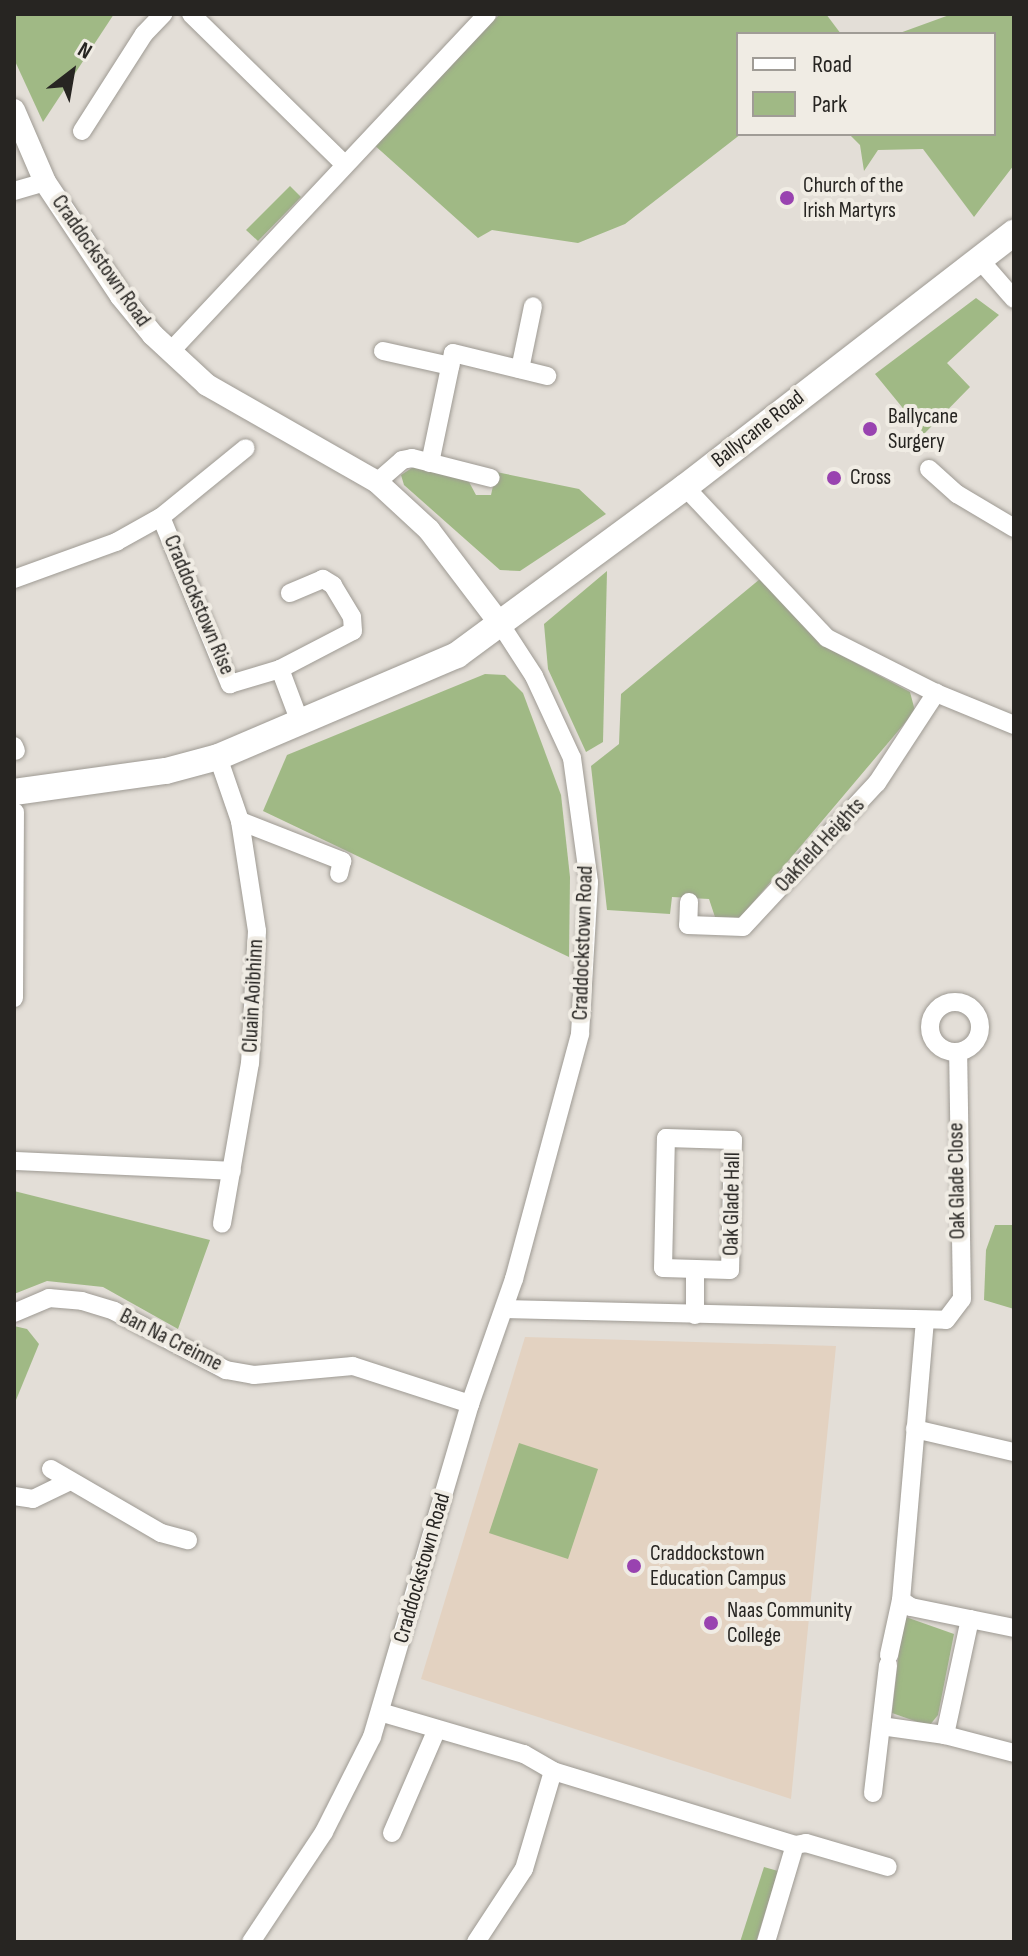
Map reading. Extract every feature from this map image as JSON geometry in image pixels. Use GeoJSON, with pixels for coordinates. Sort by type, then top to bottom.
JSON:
{"type":"FeatureCollection","features":[{"type":"Feature","properties":{"kind":"main road","name":"Ballycane Road"},"geometry":{"type":"LineString","coordinates":[[14,792],[166,771],[218,757],[301,725],[457,655],[685,487],[1014,233]]}},
{"type":"Feature","properties":{"kind":"street"},"geometry":{"type":"LineString","coordinates":[[82,131],[144,34],[163,14]]}},
{"type":"Feature","properties":{"kind":"street"},"geometry":{"type":"LineString","coordinates":[[191,14],[344,164]]}},
{"type":"Feature","properties":{"kind":"street"},"geometry":{"type":"LineString","coordinates":[[170,352],[483,15]]}},
{"type":"Feature","properties":{"kind":"street","name":"Craddockstown Road"},"geometry":{"type":"LineString","coordinates":[[14,110],[45,182],[124,301],[170,352],[207,385],[377,482],[429,530],[501,625],[534,676],[572,758],[589,882],[580,1034],[504,1309],[470,1404],[380,1712],[324,1832],[251,1942]]}},
{"type":"Feature","properties":{"kind":"street"},"geometry":{"type":"LineString","coordinates":[[14,191],[45,182]]}},
{"type":"Feature","properties":{"kind":"street"},"geometry":{"type":"LineString","coordinates":[[979,259],[1014,299]]}},
{"type":"Feature","properties":{"kind":"street"},"geometry":{"type":"LineString","coordinates":[[520,369],[533,306]]}},
{"type":"Feature","properties":{"kind":"street"},"geometry":{"type":"LineString","coordinates":[[383,351],[450,366]]}},
{"type":"Feature","properties":{"kind":"street"},"geometry":{"type":"LineString","coordinates":[[430,463],[453,353],[547,376]]}},
{"type":"Feature","properties":{"kind":"street","name":"Craddockstown Rise"},"geometry":{"type":"LineString","coordinates":[[14,579],[116,542],[161,517],[246,448]]}},
{"type":"Feature","properties":{"kind":"street"},"geometry":{"type":"LineString","coordinates":[[377,482],[402,460],[430,463],[491,478]]}},
{"type":"Feature","properties":{"kind":"street"},"geometry":{"type":"LineString","coordinates":[[929,469],[957,494],[1014,528]]}},
{"type":"Feature","properties":{"kind":"street"},"geometry":{"type":"LineString","coordinates":[[685,487],[827,638],[936,693],[1014,725]]}},
{"type":"Feature","properties":{"kind":"street","name":"Craddockstown Rise"},"geometry":{"type":"LineString","coordinates":[[161,517],[230,684],[280,669]]}},
{"type":"Feature","properties":{"kind":"street"},"geometry":{"type":"LineString","coordinates":[[290,593],[323,579],[333,585],[352,617],[353,631],[280,669],[301,725]]}},
{"type":"Feature","properties":{"kind":"street","name":"Oakfield Heights"},"geometry":{"type":"LineString","coordinates":[[689,902],[688,925],[743,927],[877,783],[936,693]]}},
{"type":"Feature","properties":{"kind":"street","name":"Cluain Aoibhinn"},"geometry":{"type":"LineString","coordinates":[[218,757],[240,821],[257,931],[250,1063],[222,1224]]}},
{"type":"Feature","properties":{"kind":"street"},"geometry":{"type":"LineString","coordinates":[[14,998],[15,812]]}},
{"type":"Feature","properties":{"kind":"street"},"geometry":{"type":"LineString","coordinates":[[240,821],[341,868]]}},
{"type":"Feature","properties":{"kind":"street","name":"Oak Glade Close"},"geometry":{"type":"LineString","coordinates":[[925,1322],[946,1320],[958,1308],[958,1052]]}},
{"type":"Feature","properties":{"kind":"street","name":"Oak Glade Hall"},"geometry":{"type":"LineString","coordinates":[[666,1138],[733,1140],[730,1270],[695,1269],[663,1268],[666,1138]]}},
{"type":"Feature","properties":{"kind":"street"},"geometry":{"type":"LineString","coordinates":[[14,1161],[232,1171]]}},
{"type":"Feature","properties":{"kind":"street","name":"Oak Glade Hall"},"geometry":{"type":"LineString","coordinates":[[695,1269],[695,1315]]}},
{"type":"Feature","properties":{"kind":"street","name":"Ban Na Creinne"},"geometry":{"type":"LineString","coordinates":[[14,1313],[49,1298],[82,1301],[114,1311],[226,1370],[254,1375],[353,1366],[470,1404]]}},
{"type":"Feature","properties":{"kind":"street"},"geometry":{"type":"LineString","coordinates":[[504,1309],[925,1322],[901,1600],[888,1660],[873,1793]]}},
{"type":"Feature","properties":{"kind":"street"},"geometry":{"type":"LineString","coordinates":[[915,1429],[1014,1452]]}},
{"type":"Feature","properties":{"kind":"street"},"geometry":{"type":"LineString","coordinates":[[51,1469],[161,1533],[188,1540]]}},
{"type":"Feature","properties":{"kind":"street"},"geometry":{"type":"LineString","coordinates":[[14,1496],[33,1499],[70,1481]]}},
{"type":"Feature","properties":{"kind":"street"},"geometry":{"type":"LineString","coordinates":[[901,1600],[1014,1628]]}},
{"type":"Feature","properties":{"kind":"street"},"geometry":{"type":"LineString","coordinates":[[945,1735],[970,1619]]}},
{"type":"Feature","properties":{"kind":"street"},"geometry":{"type":"LineString","coordinates":[[380,1712],[524,1754],[553,1771],[795,1845],[806,1843],[888,1867]]}},
{"type":"Feature","properties":{"kind":"street"},"geometry":{"type":"LineString","coordinates":[[881,1726],[945,1735],[1014,1753]]}},
{"type":"Feature","properties":{"kind":"street"},"geometry":{"type":"LineString","coordinates":[[392,1833],[437,1729]]}},
{"type":"Feature","properties":{"kind":"street"},"geometry":{"type":"LineString","coordinates":[[476,1942],[524,1869],[553,1771]]}},
{"type":"Feature","properties":{"kind":"street"},"geometry":{"type":"LineString","coordinates":[[766,1942],[795,1845]]}},
{"type":"Feature","properties":{"kind":"shaded area","name":"Craddockstown Education Campus"},"geometry":{"type":"Polygon","coordinates":[[[525,1337],[836,1346],[791,1799],[421,1679],[525,1337]]]}},
{"type":"Feature","properties":{"kind":"green space"},"geometry":{"type":"Polygon","coordinates":[[[14,14],[114,14],[43,122],[14,59],[14,14]]]}},
{"type":"Feature","properties":{"kind":"green space"},"geometry":{"type":"Polygon","coordinates":[[[500,14],[826,14],[840,32],[736,32],[736,136],[738,136],[625,224],[578,243],[492,230],[478,238],[372,143],[500,14]]]}},
{"type":"Feature","properties":{"kind":"green space"},"geometry":{"type":"Polygon","coordinates":[[[952,14],[1014,14],[1014,165],[974,217],[923,149],[878,150],[864,171],[860,145],[851,136],[996,136],[996,32],[902,32],[952,14]]]}},
{"type":"Feature","properties":{"kind":"green space"},"geometry":{"type":"Polygon","coordinates":[[[290,186],[301,197],[258,241],[246,230],[290,186]]]}},
{"type":"Feature","properties":{"kind":"green space"},"geometry":{"type":"Polygon","coordinates":[[[976,298],[999,315],[947,363],[970,387],[924,434],[875,374],[976,298]]]}},
{"type":"Feature","properties":{"kind":"green space"},"geometry":{"type":"Polygon","coordinates":[[[415,466],[468,480],[476,495],[491,495],[496,472],[579,489],[606,514],[520,571],[500,570],[404,485],[401,475],[415,466]]]}},
{"type":"Feature","properties":{"kind":"green space"},"geometry":{"type":"Polygon","coordinates":[[[607,571],[603,742],[586,752],[548,669],[544,624],[607,571]]]}},
{"type":"Feature","properties":{"kind":"green space"},"geometry":{"type":"Polygon","coordinates":[[[760,579],[820,644],[910,692],[915,711],[740,918],[715,917],[709,899],[672,897],[670,914],[607,910],[591,766],[619,744],[621,694],[760,579]]]}},
{"type":"Feature","properties":{"kind":"green space"},"geometry":{"type":"Polygon","coordinates":[[[485,674],[505,675],[523,693],[561,795],[570,877],[569,957],[263,811],[287,755],[485,674]]]}},
{"type":"Feature","properties":{"kind":"green space"},"geometry":{"type":"Polygon","coordinates":[[[14,1191],[210,1240],[178,1329],[103,1287],[47,1281],[14,1294],[14,1191]]]}},
{"type":"Feature","properties":{"kind":"green space"},"geometry":{"type":"Polygon","coordinates":[[[995,1225],[1014,1225],[1014,1309],[984,1300],[986,1250],[995,1225]]]}},
{"type":"Feature","properties":{"kind":"green space"},"geometry":{"type":"Polygon","coordinates":[[[14,1326],[27,1329],[39,1344],[14,1405],[14,1326]]]}},
{"type":"Feature","properties":{"kind":"green space"},"geometry":{"type":"Polygon","coordinates":[[[519,1443],[598,1469],[568,1559],[489,1533],[519,1443]]]}},
{"type":"Feature","properties":{"kind":"green space"},"geometry":{"type":"Polygon","coordinates":[[[903,1616],[954,1634],[938,1715],[929,1726],[892,1713],[903,1616]]]}},
{"type":"Feature","properties":{"kind":"green space"},"geometry":{"type":"Polygon","coordinates":[[[764,1867],[778,1871],[756,1942],[740,1942],[764,1867]]]}},
{"type":"Feature","properties":{"kind":"place","name":"Church of the Irish Martyrs"},"geometry":{"type":"Point","coordinates":[787,198]}},
{"type":"Feature","properties":{"kind":"place","name":"Ballycane Surgery"},"geometry":{"type":"Point","coordinates":[870,429]}},
{"type":"Feature","properties":{"kind":"place","name":"Cross"},"geometry":{"type":"Point","coordinates":[834,478]}},
{"type":"Feature","properties":{"kind":"place","name":"Craddockstown Education Campus"},"geometry":{"type":"Point","coordinates":[634,1566]}},
{"type":"Feature","properties":{"kind":"place","name":"Naas Community College"},"geometry":{"type":"Point","coordinates":[711,1623]}}]}
